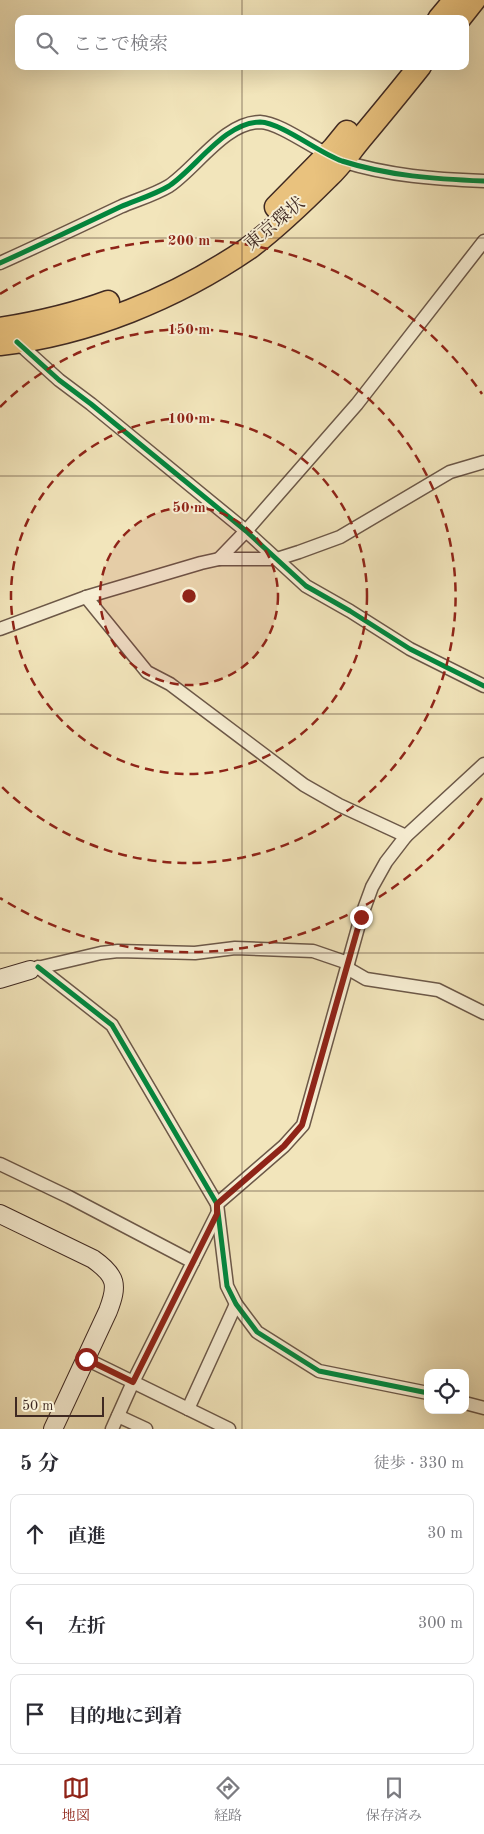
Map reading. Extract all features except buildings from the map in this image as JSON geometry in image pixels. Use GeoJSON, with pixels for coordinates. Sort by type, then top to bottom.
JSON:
{"type":"FeatureCollection","features":[{"type":"Feature","properties":{"kind":"highway"},"geometry":{"type":"LineString","coordinates":[[442,15],[454,0]]}},
{"type":"Feature","properties":{"kind":"highway"},"geometry":{"type":"LineString","coordinates":[[462,15],[474,0]]}},
{"type":"Feature","properties":{"kind":"highway","name":"東京環状"},"geometry":{"type":"LineString","coordinates":[[6,338],[93,324],[153,302],[208,274],[250,247],[284,219],[330,176],[335,158],[397,70]]}},
{"type":"Feature","properties":{"kind":"highway","name":"東京環状"},"geometry":{"type":"LineString","coordinates":[[335,158],[416,70]]}},
{"type":"Feature","properties":{"kind":"street"},"geometry":{"type":"LineString","coordinates":[[0,263],[168,186],[228,135],[244,126],[263,122],[275,126],[335,158],[399,175],[431,179],[484,181]]}},
{"type":"Feature","properties":{"kind":"street"},"geometry":{"type":"LineString","coordinates":[[219,559],[357,404],[484,241]]}},
{"type":"Feature","properties":{"kind":"street"},"geometry":{"type":"LineString","coordinates":[[6,338],[91,404],[246,530],[306,586],[410,648],[484,686]]}},
{"type":"Feature","properties":{"kind":"street"},"geometry":{"type":"LineString","coordinates":[[0,629],[86,597],[201,563],[219,559],[277,559],[340,537],[450,472],[484,462]]}},
{"type":"Feature","properties":{"kind":"street"},"geometry":{"type":"LineString","coordinates":[[86,597],[147,672],[170,684],[304,785],[339,805],[406,836]]}},
{"type":"Feature","properties":{"kind":"street"},"geometry":{"type":"LineString","coordinates":[[112,1429],[217,1209],[284,1146],[302,1125],[361,917],[372,888],[386,862],[406,836],[484,764]]}},
{"type":"Feature","properties":{"kind":"street"},"geometry":{"type":"LineString","coordinates":[[0,979],[101,953],[118,951],[195,953],[235,948],[313,951],[347,966],[366,980],[438,990],[484,1013]]}},
{"type":"Feature","properties":{"kind":"street"},"geometry":{"type":"LineString","coordinates":[[0,971],[30,970],[112,1025],[217,1209],[227,1286],[236,1304],[257,1332],[319,1371],[424,1393]]}},
{"type":"Feature","properties":{"kind":"street"},"geometry":{"type":"LineString","coordinates":[[0,1164],[69,1197],[193,1262]]}},
{"type":"Feature","properties":{"kind":"street"},"geometry":{"type":"LineString","coordinates":[[0,1214],[93,1259],[104,1267],[112,1278],[115,1288],[114,1296],[53,1429]]}},
{"type":"Feature","properties":{"kind":"street"},"geometry":{"type":"LineString","coordinates":[[188,1409],[236,1304]]}},
{"type":"Feature","properties":{"kind":"street"},"geometry":{"type":"LineString","coordinates":[[86,1359],[229,1429]]}},
{"type":"Feature","properties":{"kind":"street"},"geometry":{"type":"LineString","coordinates":[[469,1403],[484,1408]]}},
{"type":"Feature","properties":{"kind":"street"},"geometry":{"type":"LineString","coordinates":[[118,1416],[146,1429]]}},
{"type":"Feature","properties":{"kind":"cycle path"},"geometry":{"type":"LineString","coordinates":[[0,263],[169,186],[223,138],[235,129],[247,124],[260,122],[279,127],[333,157],[360,166],[412,176],[484,181]]}},
{"type":"Feature","properties":{"kind":"cycle path"},"geometry":{"type":"LineString","coordinates":[[17,342],[59,380],[246,531],[306,586],[410,649],[484,686]]}},
{"type":"Feature","properties":{"kind":"cycle path"},"geometry":{"type":"LineString","coordinates":[[38,967],[112,1025],[217,1204],[227,1286],[236,1304],[257,1332],[319,1371],[424,1392]]}},
{"type":"Feature","properties":{"kind":"route"},"geometry":{"type":"LineString","coordinates":[[86,1359],[133,1382],[217,1214],[217,1204],[284,1146],[302,1125],[361,917]]}}]}
